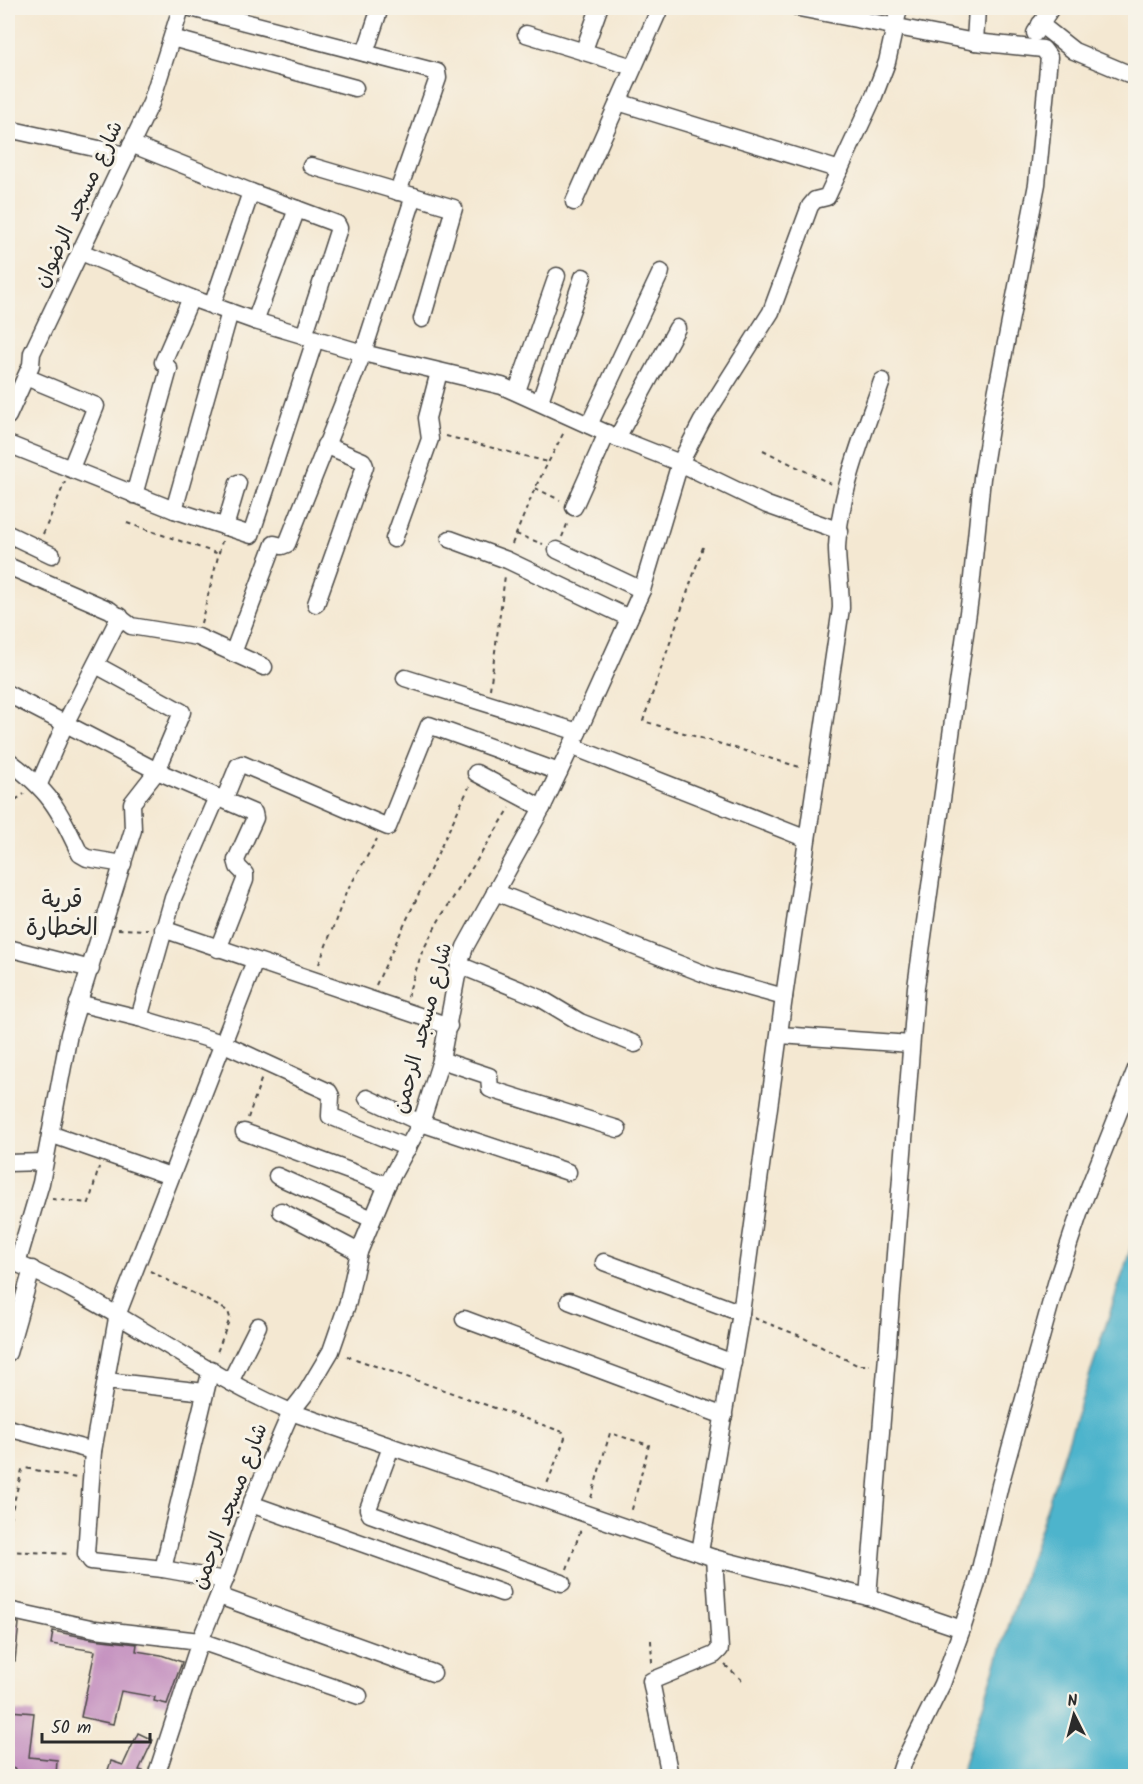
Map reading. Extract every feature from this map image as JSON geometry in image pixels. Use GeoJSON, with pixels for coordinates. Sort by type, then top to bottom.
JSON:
{"type":"FeatureCollection","features":[{"type":"Feature","properties":{"kind":"street","name":"شارع مسجد الرضوان"},"geometry":{"type":"LineString","coordinates":[[8,416],[32,363],[32,353],[151,103],[182,8]]}},
{"type":"Feature","properties":{"kind":"street"},"geometry":{"type":"LineString","coordinates":[[8,444],[174,510],[274,544],[282,546],[287,544],[363,353],[438,75],[435,70],[191,8]]}},
{"type":"Feature","properties":{"kind":"street"},"geometry":{"type":"LineString","coordinates":[[365,53],[380,8]]}},
{"type":"Feature","properties":{"kind":"street"},"geometry":{"type":"LineString","coordinates":[[584,50],[599,8]]}},
{"type":"Feature","properties":{"kind":"street"},"geometry":{"type":"LineString","coordinates":[[574,202],[660,8]]}},
{"type":"Feature","properties":{"kind":"street"},"geometry":{"type":"LineString","coordinates":[[800,8],[975,42],[1042,49],[1049,57],[1037,184],[982,477],[970,598],[918,975],[868,1597]]}},
{"type":"Feature","properties":{"kind":"street"},"geometry":{"type":"LineString","coordinates":[[618,102],[840,170],[874,96],[896,27],[899,8]]}},
{"type":"Feature","properties":{"kind":"street"},"geometry":{"type":"LineString","coordinates":[[975,42],[977,8]]}},
{"type":"Feature","properties":{"kind":"street"},"geometry":{"type":"LineString","coordinates":[[1028,47],[1051,8]]}},
{"type":"Feature","properties":{"kind":"street"},"geometry":{"type":"LineString","coordinates":[[1040,24],[1074,51],[1136,77]]}},
{"type":"Feature","properties":{"kind":"street"},"geometry":{"type":"LineString","coordinates":[[526,34],[584,50],[633,67]]}},
{"type":"Feature","properties":{"kind":"street"},"geometry":{"type":"LineString","coordinates":[[172,38],[355,88]]}},
{"type":"Feature","properties":{"kind":"street"},"geometry":{"type":"LineString","coordinates":[[8,129],[129,150],[337,224],[339,228],[310,338],[251,535]]}},
{"type":"Feature","properties":{"kind":"street"},"geometry":{"type":"LineString","coordinates":[[311,166],[453,207],[454,211],[422,319]]}},
{"type":"Feature","properties":{"kind":"street","name":"شارع مسجد الرحمن"},"geometry":{"type":"LineString","coordinates":[[156,1776],[200,1641],[222,1588],[251,1504],[291,1412],[306,1393],[332,1351],[348,1302],[359,1252],[372,1219],[387,1185],[422,1123],[449,1026],[459,965],[472,930],[542,808],[642,590],[680,463],[702,421],[771,312],[812,202],[827,197],[840,170]]}},
{"type":"Feature","properties":{"kind":"street"},"geometry":{"type":"LineString","coordinates":[[212,306],[251,192]]}},
{"type":"Feature","properties":{"kind":"street"},"geometry":{"type":"LineString","coordinates":[[255,321],[297,209]]}},
{"type":"Feature","properties":{"kind":"street"},"geometry":{"type":"LineString","coordinates":[[81,252],[191,298],[255,321],[363,353],[438,372],[486,381],[516,391],[612,436],[680,463],[767,505],[840,531]]}},
{"type":"Feature","properties":{"kind":"street"},"geometry":{"type":"LineString","coordinates":[[589,425],[661,273]]}},
{"type":"Feature","properties":{"kind":"street"},"geometry":{"type":"LineString","coordinates":[[516,391],[557,276]]}},
{"type":"Feature","properties":{"kind":"street"},"geometry":{"type":"LineString","coordinates":[[540,401],[583,277]]}},
{"type":"Feature","properties":{"kind":"street"},"geometry":{"type":"LineString","coordinates":[[134,495],[169,369],[163,362],[191,298]]}},
{"type":"Feature","properties":{"kind":"street"},"geometry":{"type":"LineString","coordinates":[[174,510],[230,312]]}},
{"type":"Feature","properties":{"kind":"street"},"geometry":{"type":"LineString","coordinates":[[574,507],[612,436],[677,328]]}},
{"type":"Feature","properties":{"kind":"street"},"geometry":{"type":"LineString","coordinates":[[394,539],[429,443],[430,432],[427,418],[438,372]]}},
{"type":"Feature","properties":{"kind":"street"},"geometry":{"type":"LineString","coordinates":[[26,377],[96,406],[71,468]]}},
{"type":"Feature","properties":{"kind":"street"},"geometry":{"type":"LineString","coordinates":[[670,1776],[651,1684],[658,1676],[714,1654],[722,1645],[707,1555],[724,1416],[741,1314],[784,996],[841,608],[837,561],[840,531],[847,492],[882,381]]}},
{"type":"Feature","properties":{"kind":"street"},"geometry":{"type":"LineString","coordinates":[[316,604],[365,466],[363,461],[325,445]]}},
{"type":"Feature","properties":{"kind":"street"},"geometry":{"type":"LineString","coordinates":[[225,527],[238,483]]}},
{"type":"Feature","properties":{"kind":"street"},"geometry":{"type":"LineString","coordinates":[[8,534],[45,552]]}},
{"type":"Feature","properties":{"kind":"street"},"geometry":{"type":"LineString","coordinates":[[450,539],[507,560],[629,618]]}},
{"type":"Feature","properties":{"kind":"street"},"geometry":{"type":"LineString","coordinates":[[233,653],[274,544]]}},
{"type":"Feature","properties":{"kind":"street"},"geometry":{"type":"LineString","coordinates":[[557,550],[642,590]]}},
{"type":"Feature","properties":{"kind":"street"},"geometry":{"type":"LineString","coordinates":[[8,566],[120,616],[131,626],[198,637],[264,667]]}},
{"type":"Feature","properties":{"kind":"street"},"geometry":{"type":"LineString","coordinates":[[39,784],[65,724],[120,616]]}},
{"type":"Feature","properties":{"kind":"street"},"geometry":{"type":"LineString","coordinates":[[8,1353],[19,1264],[38,1197],[69,1034],[133,830],[132,803],[157,771],[181,711],[96,665]]}},
{"type":"Feature","properties":{"kind":"street"},"geometry":{"type":"LineString","coordinates":[[405,678],[488,702],[807,839]]}},
{"type":"Feature","properties":{"kind":"street"},"geometry":{"type":"LineString","coordinates":[[8,694],[157,771],[256,815],[236,860],[245,874],[245,880],[218,949]]}},
{"type":"Feature","properties":{"kind":"street"},"geometry":{"type":"LineString","coordinates":[[139,1018],[163,929],[186,864],[238,766],[242,764],[384,826],[389,826],[427,725],[559,772]]}},
{"type":"Feature","properties":{"kind":"street"},"geometry":{"type":"LineString","coordinates":[[8,760],[39,784],[61,813],[80,854],[87,858],[123,864]]}},
{"type":"Feature","properties":{"kind":"street"},"geometry":{"type":"LineString","coordinates":[[476,773],[542,808]]}},
{"type":"Feature","properties":{"kind":"street"},"geometry":{"type":"LineString","coordinates":[[495,892],[698,972],[784,996]]}},
{"type":"Feature","properties":{"kind":"street"},"geometry":{"type":"LineString","coordinates":[[163,929],[449,1026]]}},
{"type":"Feature","properties":{"kind":"street"},"geometry":{"type":"LineString","coordinates":[[8,948],[90,969]]}},
{"type":"Feature","properties":{"kind":"street"},"geometry":{"type":"LineString","coordinates":[[255,961],[117,1313],[93,1451],[86,1554],[91,1561],[163,1569],[222,1588],[433,1673]]}},
{"type":"Feature","properties":{"kind":"street"},"geometry":{"type":"LineString","coordinates":[[459,965],[531,994],[580,1022],[635,1044]]}},
{"type":"Feature","properties":{"kind":"street"},"geometry":{"type":"LineString","coordinates":[[78,1003],[139,1018],[222,1043],[329,1092],[330,1116],[408,1148]]}},
{"type":"Feature","properties":{"kind":"street"},"geometry":{"type":"LineString","coordinates":[[780,1035],[911,1044]]}},
{"type":"Feature","properties":{"kind":"street"},"geometry":{"type":"LineString","coordinates":[[441,1060],[489,1076],[490,1089],[618,1129]]}},
{"type":"Feature","properties":{"kind":"street"},"geometry":{"type":"LineString","coordinates":[[899,1776],[942,1684],[962,1629],[976,1586],[1000,1485],[1057,1280],[1082,1205],[1136,1069]]}},
{"type":"Feature","properties":{"kind":"street"},"geometry":{"type":"LineString","coordinates":[[368,1098],[422,1123],[568,1172]]}},
{"type":"Feature","properties":{"kind":"street"},"geometry":{"type":"LineString","coordinates":[[244,1132],[387,1185]]}},
{"type":"Feature","properties":{"kind":"street"},"geometry":{"type":"LineString","coordinates":[[50,1134],[170,1176]]}},
{"type":"Feature","properties":{"kind":"street"},"geometry":{"type":"LineString","coordinates":[[8,1163],[44,1162]]}},
{"type":"Feature","properties":{"kind":"street"},"geometry":{"type":"LineString","coordinates":[[277,1176],[372,1219]]}},
{"type":"Feature","properties":{"kind":"street"},"geometry":{"type":"LineString","coordinates":[[281,1211],[359,1252]]}},
{"type":"Feature","properties":{"kind":"street"},"geometry":{"type":"LineString","coordinates":[[604,1262],[741,1314]]}},
{"type":"Feature","properties":{"kind":"street"},"geometry":{"type":"LineString","coordinates":[[19,1264],[117,1313],[230,1382],[291,1412],[707,1555],[868,1597],[962,1629]]}},
{"type":"Feature","properties":{"kind":"street"},"geometry":{"type":"LineString","coordinates":[[569,1301],[733,1363]]}},
{"type":"Feature","properties":{"kind":"street"},"geometry":{"type":"LineString","coordinates":[[464,1319],[724,1416]]}},
{"type":"Feature","properties":{"kind":"street"},"geometry":{"type":"LineString","coordinates":[[230,1382],[258,1326]]}},
{"type":"Feature","properties":{"kind":"street"},"geometry":{"type":"LineString","coordinates":[[163,1569],[211,1369]]}},
{"type":"Feature","properties":{"kind":"street"},"geometry":{"type":"LineString","coordinates":[[106,1382],[205,1392]]}},
{"type":"Feature","properties":{"kind":"street"},"geometry":{"type":"LineString","coordinates":[[8,1428],[93,1451]]}},
{"type":"Feature","properties":{"kind":"street"},"geometry":{"type":"LineString","coordinates":[[391,1446],[368,1509],[370,1514],[562,1583]]}},
{"type":"Feature","properties":{"kind":"street"},"geometry":{"type":"LineString","coordinates":[[251,1504],[502,1593]]}},
{"type":"Feature","properties":{"kind":"street"},"geometry":{"type":"LineString","coordinates":[[8,1610],[94,1629],[200,1641],[359,1696]]}},
{"type":"Feature","properties":{"kind":"path"},"geometry":{"type":"LineString","coordinates":[[535,488],[574,507],[557,550],[516,534],[535,488],[572,416]]}},
{"type":"Feature","properties":{"kind":"path"},"geometry":{"type":"LineString","coordinates":[[430,432],[548,462]]}},
{"type":"Feature","properties":{"kind":"path"},"geometry":{"type":"LineString","coordinates":[[762,450],[847,492]]}},
{"type":"Feature","properties":{"kind":"path"},"geometry":{"type":"LineString","coordinates":[[45,552],[71,468]]}},
{"type":"Feature","properties":{"kind":"path"},"geometry":{"type":"LineString","coordinates":[[127,524],[219,554],[198,637]]}},
{"type":"Feature","properties":{"kind":"path"},"geometry":{"type":"LineString","coordinates":[[703,548],[643,721],[754,756],[818,772]]}},
{"type":"Feature","properties":{"kind":"path"},"geometry":{"type":"LineString","coordinates":[[488,702],[507,560]]}},
{"type":"Feature","properties":{"kind":"path"},"geometry":{"type":"LineString","coordinates":[[370,999],[476,773]]}},
{"type":"Feature","properties":{"kind":"path"},"geometry":{"type":"LineString","coordinates":[[403,1010],[422,952],[439,920],[518,796]]}},
{"type":"Feature","properties":{"kind":"path"},"geometry":{"type":"LineString","coordinates":[[313,980],[346,893],[384,826]]}},
{"type":"Feature","properties":{"kind":"path"},"geometry":{"type":"LineString","coordinates":[[103,926],[126,931],[163,929]]}},
{"type":"Feature","properties":{"kind":"path"},"geometry":{"type":"LineString","coordinates":[[244,1132],[266,1064]]}},
{"type":"Feature","properties":{"kind":"path"},"geometry":{"type":"LineString","coordinates":[[38,1197],[89,1203],[103,1152]]}},
{"type":"Feature","properties":{"kind":"path"},"geometry":{"type":"LineString","coordinates":[[136,1263],[228,1311],[230,1318],[211,1369]]}},
{"type":"Feature","properties":{"kind":"path"},"geometry":{"type":"LineString","coordinates":[[741,1314],[798,1335],[857,1365],[885,1364]]}},
{"type":"Feature","properties":{"kind":"path"},"geometry":{"type":"LineString","coordinates":[[332,1351],[563,1432],[565,1438],[542,1498]]}},
{"type":"Feature","properties":{"kind":"path"},"geometry":{"type":"LineString","coordinates":[[562,1583],[587,1514],[610,1433],[649,1445],[627,1527]]}},
{"type":"Feature","properties":{"kind":"path"},"geometry":{"type":"LineString","coordinates":[[8,1526],[22,1470],[25,1468],[90,1480]]}},
{"type":"Feature","properties":{"kind":"path"},"geometry":{"type":"LineString","coordinates":[[8,1551],[86,1554]]}},
{"type":"Feature","properties":{"kind":"path"},"geometry":{"type":"LineString","coordinates":[[651,1640],[650,1661],[658,1676]]}},
{"type":"Feature","properties":{"kind":"path"},"geometry":{"type":"LineString","coordinates":[[714,1654],[742,1680]]}},
{"type":"Feature","properties":{"kind":"water"},"geometry":{"type":"Polygon","coordinates":[[[1135,1235],[1135,1776],[960,1776],[1135,1235]]]}},
{"type":"Feature","properties":{"kind":"building"},"geometry":{"type":"Polygon","coordinates":[[[8,1621],[19,1623],[15,1661],[8,1660],[8,1621]]]}},
{"type":"Feature","properties":{"kind":"building"},"geometry":{"type":"Polygon","coordinates":[[[53,1631],[137,1644],[136,1651],[161,1655],[182,1662],[167,1704],[154,1701],[155,1697],[121,1691],[113,1724],[81,1717],[95,1651],[51,1644],[53,1631]]]}},
{"type":"Feature","properties":{"kind":"building"},"geometry":{"type":"Polygon","coordinates":[[[10,1711],[34,1713],[29,1757],[57,1760],[56,1776],[14,1776],[15,1769],[8,1767],[10,1711]]]}},
{"type":"Feature","properties":{"kind":"building"},"geometry":{"type":"Polygon","coordinates":[[[138,1733],[153,1740],[139,1770],[146,1772],[146,1776],[106,1776],[111,1761],[123,1765],[138,1733]]]}},
{"type":"Feature","properties":{"kind":"district","name":"قرية الخطارة"},"geometry":{"type":"Point","coordinates":[62,913]}}]}
